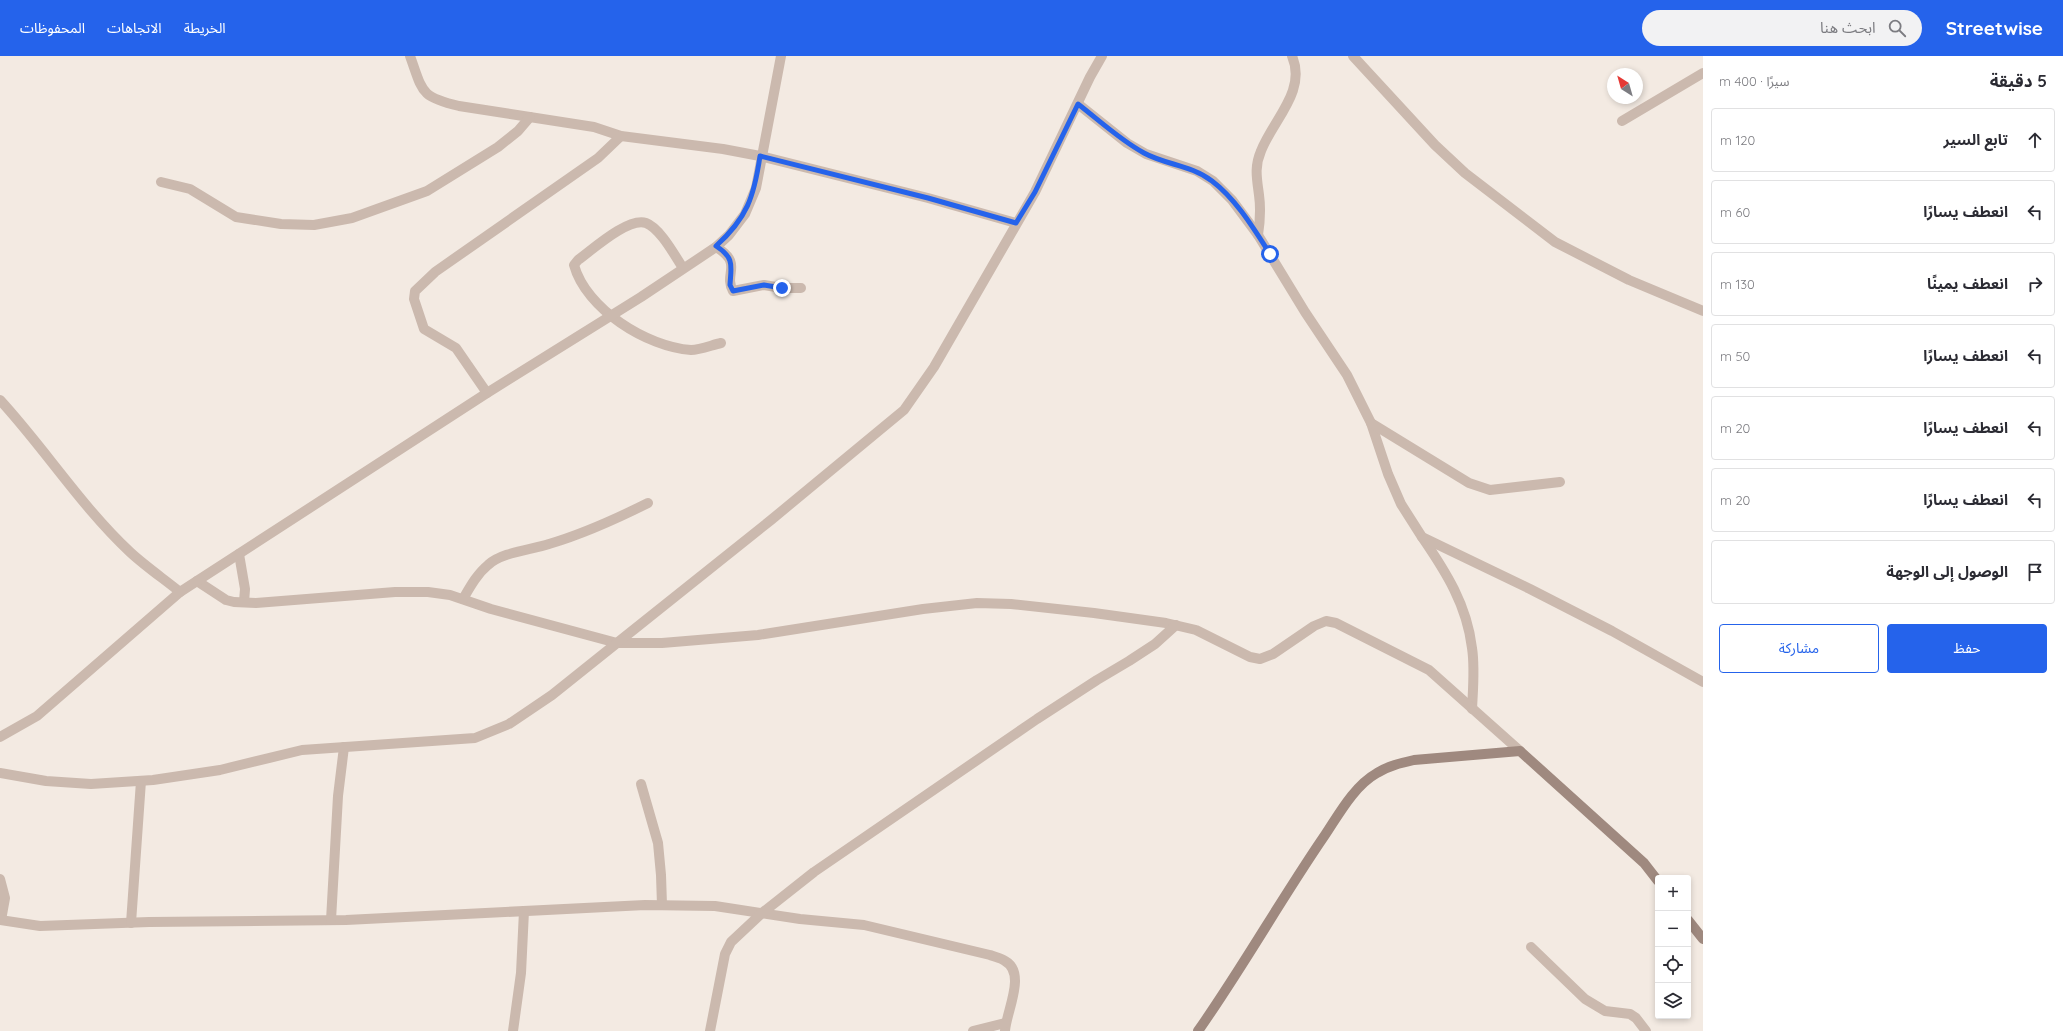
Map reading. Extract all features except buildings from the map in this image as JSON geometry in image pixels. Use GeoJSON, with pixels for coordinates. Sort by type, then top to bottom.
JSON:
{"type":"FeatureCollection","features":[{"type":"Feature","properties":{"kind":"main road"},"geometry":{"type":"LineString","coordinates":[[1198,1031],[1233,982],[1305,864],[1359,788],[1376,773],[1396,764],[1414,760],[1520,751],[1644,863],[1655,877]]}},
{"type":"Feature","properties":{"kind":"main road"},"geometry":{"type":"LineString","coordinates":[[1691,924],[1703,939]]}},
{"type":"Feature","properties":{"kind":"street"},"geometry":{"type":"LineString","coordinates":[[410,56],[418,83],[427,95],[440,102],[594,127],[621,136],[723,149],[760,156],[928,198],[1016,223]]}},
{"type":"Feature","properties":{"kind":"street"},"geometry":{"type":"LineString","coordinates":[[0,737],[43,711],[71,688],[149,617],[180,592],[487,393],[611,316],[716,246],[729,235],[745,214],[756,188],[760,156],[781,56]]}},
{"type":"Feature","properties":{"kind":"street"},"geometry":{"type":"LineString","coordinates":[[0,773],[46,781],[91,784],[141,781],[220,770],[302,750],[475,738],[509,724],[552,695],[771,520],[904,410],[934,367],[1035,192],[1090,77],[1102,56]]}},
{"type":"Feature","properties":{"kind":"street"},"geometry":{"type":"LineString","coordinates":[[1258,235],[1260,219],[1256,174],[1257,160],[1290,98],[1297,78],[1292,56]]}},
{"type":"Feature","properties":{"kind":"street"},"geometry":{"type":"LineString","coordinates":[[1354,56],[1435,145],[1465,173],[1555,242],[1629,280],[1703,311]]}},
{"type":"Feature","properties":{"kind":"street"},"geometry":{"type":"LineString","coordinates":[[1622,121],[1703,72]]}},
{"type":"Feature","properties":{"kind":"street"},"geometry":{"type":"LineString","coordinates":[[1078,104],[1127,142],[1146,154],[1197,171],[1213,181],[1232,200],[1258,235],[1305,312],[1347,375],[1371,423],[1388,474],[1398,498],[1446,572],[1459,598],[1468,621],[1473,649],[1472,709]]}},
{"type":"Feature","properties":{"kind":"street"},"geometry":{"type":"LineString","coordinates":[[161,182],[190,189],[236,217],[281,224],[314,225],[352,218],[427,192],[498,147],[518,131],[530,117]]}},
{"type":"Feature","properties":{"kind":"street"},"geometry":{"type":"LineString","coordinates":[[487,393],[456,348],[424,328],[414,299],[415,291],[435,272],[598,158],[621,136]]}},
{"type":"Feature","properties":{"kind":"street"},"geometry":{"type":"LineString","coordinates":[[683,268],[657,232],[648,224],[637,223],[620,230],[578,260],[574,265],[580,280],[611,316],[642,336],[674,348],[693,350],[721,343]]}},
{"type":"Feature","properties":{"kind":"street"},"geometry":{"type":"LineString","coordinates":[[716,246],[729,259],[732,268],[730,285],[733,291],[764,285],[782,288],[801,288]]}},
{"type":"Feature","properties":{"kind":"street"},"geometry":{"type":"LineString","coordinates":[[0,400],[27,429],[50,461],[89,508],[130,552],[180,592]]}},
{"type":"Feature","properties":{"kind":"street"},"geometry":{"type":"LineString","coordinates":[[1371,423],[1479,487],[1490,490],[1560,482]]}},
{"type":"Feature","properties":{"kind":"street"},"geometry":{"type":"LineString","coordinates":[[463,599],[473,581],[489,564],[512,553],[549,544],[621,517],[648,503]]}},
{"type":"Feature","properties":{"kind":"street"},"geometry":{"type":"LineString","coordinates":[[1422,537],[1451,549],[1571,610],[1703,682]]}},
{"type":"Feature","properties":{"kind":"street"},"geometry":{"type":"LineString","coordinates":[[239,554],[244,583],[244,602]]}},
{"type":"Feature","properties":{"kind":"street"},"geometry":{"type":"LineString","coordinates":[[197,581],[226,600],[244,602],[394,592],[428,592],[450,595],[617,643],[662,643],[758,635],[923,609],[977,603],[1011,604],[1094,613],[1176,625],[1196,630],[1250,657],[1260,659],[1273,654],[1314,626],[1326,621],[1336,623],[1429,670],[1520,751]]}},
{"type":"Feature","properties":{"kind":"street"},"geometry":{"type":"LineString","coordinates":[[710,1031],[725,954],[731,942],[762,913],[814,872],[1037,719],[1097,680],[1136,657],[1155,644],[1176,625]]}},
{"type":"Feature","properties":{"kind":"street"},"geometry":{"type":"LineString","coordinates":[[331,920],[338,796],[344,747]]}},
{"type":"Feature","properties":{"kind":"street"},"geometry":{"type":"LineString","coordinates":[[131,923],[141,781]]}},
{"type":"Feature","properties":{"kind":"street"},"geometry":{"type":"LineString","coordinates":[[641,784],[658,843],[662,875],[662,905]]}},
{"type":"Feature","properties":{"kind":"street"},"geometry":{"type":"LineString","coordinates":[[0,878],[5,898],[0,920],[40,926],[331,920],[662,905],[715,906],[800,919],[864,925],[990,955],[1006,961],[1013,968],[1016,978],[1005,1027],[973,1031]]}},
{"type":"Feature","properties":{"kind":"street"},"geometry":{"type":"LineString","coordinates":[[513,1031],[521,973],[524,911]]}},
{"type":"Feature","properties":{"kind":"street"},"geometry":{"type":"LineString","coordinates":[[1531,946],[1585,999],[1599,1009],[1611,1013],[1620,1012],[1630,1014],[1636,1018],[1646,1031]]}},
{"type":"Feature","properties":{"kind":"route"},"geometry":{"type":"LineString","coordinates":[[782,288],[764,285],[742,291],[733,291],[730,285],[732,268],[729,259],[723,251],[716,246],[729,235],[745,214],[756,188],[760,156],[928,198],[1016,223],[1035,192],[1078,104],[1127,142],[1146,154],[1197,171],[1213,181],[1232,200],[1270,254]]}}]}
